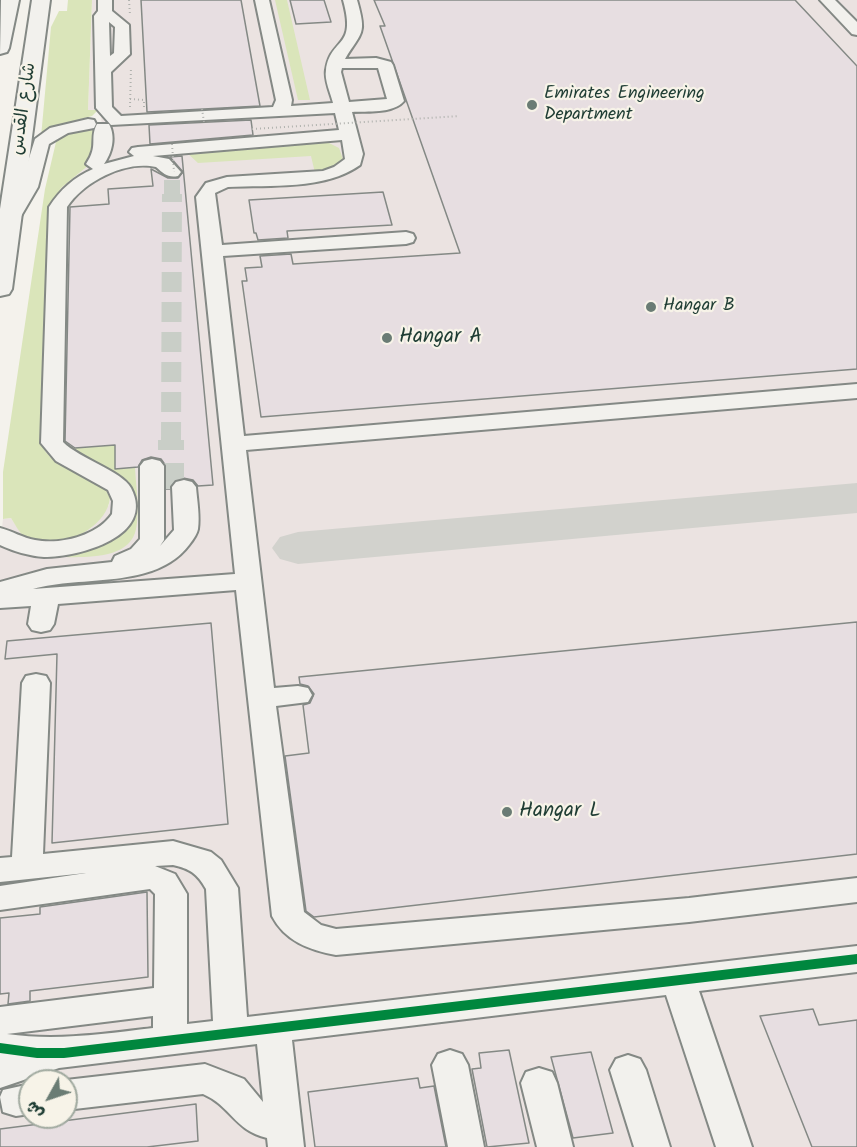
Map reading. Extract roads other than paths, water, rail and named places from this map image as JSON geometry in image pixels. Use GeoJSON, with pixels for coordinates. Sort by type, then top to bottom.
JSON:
{"type":"FeatureCollection","features":[{"type":"Feature","properties":{"kind":"main road","name":"شارع القدس"},"geometry":{"type":"LineString","coordinates":[[0,48],[10,0]]}},
{"type":"Feature","properties":{"kind":"main road","name":"شارع القدس"},"geometry":{"type":"LineString","coordinates":[[0,289],[41,0]]}},
{"type":"Feature","properties":{"kind":"street"},"geometry":{"type":"LineString","coordinates":[[262,0],[284,100],[283,106],[277,112]]}},
{"type":"Feature","properties":{"kind":"street"},"geometry":{"type":"LineString","coordinates":[[350,0],[356,17],[357,31],[335,64],[333,79],[354,160],[340,171],[309,178],[257,181],[224,190],[212,200],[208,208],[261,698],[288,915],[296,926],[321,940],[352,941],[689,910],[857,890]]}},
{"type":"Feature","properties":{"kind":"street"},"geometry":{"type":"LineString","coordinates":[[827,0],[857,31]]}},
{"type":"Feature","properties":{"kind":"street"},"geometry":{"type":"LineString","coordinates":[[72,189],[74,182],[104,153],[108,129],[105,69],[102,66],[101,16],[105,7],[120,24],[122,55],[105,69]]}},
{"type":"Feature","properties":{"kind":"street"},"geometry":{"type":"LineString","coordinates":[[101,40],[122,39]]}},
{"type":"Feature","properties":{"kind":"street"},"geometry":{"type":"LineString","coordinates":[[101,40],[122,39]]}},
{"type":"Feature","properties":{"kind":"street"},"geometry":{"type":"LineString","coordinates":[[8,223],[29,187],[41,143],[58,131],[108,129],[277,112],[391,104],[396,99],[385,65],[370,62],[335,64]]}},
{"type":"Feature","properties":{"kind":"street"},"geometry":{"type":"LineString","coordinates":[[108,129],[158,149],[349,134]]}},
{"type":"Feature","properties":{"kind":"street"},"geometry":{"type":"LineString","coordinates":[[95,164],[108,129]]}},
{"type":"Feature","properties":{"kind":"street"},"geometry":{"type":"LineString","coordinates":[[0,535],[30,547],[44,549],[80,545],[109,532],[119,523],[123,513],[123,494],[118,486],[64,456],[56,449],[51,435],[58,207],[72,189],[102,170],[123,163],[159,163],[170,168],[172,172]]}},
{"type":"Feature","properties":{"kind":"street"},"geometry":{"type":"LineString","coordinates":[[213,250],[406,238]]}},
{"type":"Feature","properties":{"kind":"street"},"geometry":{"type":"LineString","coordinates":[[234,444],[857,391]]}},
{"type":"Feature","properties":{"kind":"street"},"geometry":{"type":"LineString","coordinates":[[0,579],[40,570],[116,563],[132,558],[150,545],[154,531],[145,467]]}},
{"type":"Feature","properties":{"kind":"street"},"geometry":{"type":"LineString","coordinates":[[0,591],[47,578],[143,566],[165,556],[183,536],[186,525],[178,488]]}},
{"type":"Feature","properties":{"kind":"street"},"geometry":{"type":"LineString","coordinates":[[0,600],[248,581]]}},
{"type":"Feature","properties":{"kind":"street"},"geometry":{"type":"LineString","coordinates":[[41,624],[46,597]]}},
{"type":"Feature","properties":{"kind":"street"},"geometry":{"type":"LineString","coordinates":[[36,683],[14,868],[158,852],[188,855],[210,868],[222,888],[231,1033]]}},
{"type":"Feature","properties":{"kind":"street"},"geometry":{"type":"LineString","coordinates":[[261,698],[298,695]]}},
{"type":"Feature","properties":{"kind":"street"},"geometry":{"type":"LineString","coordinates":[[0,898],[142,877],[162,880],[169,886],[171,894],[170,1040]]}},
{"type":"Feature","properties":{"kind":"street"},"geometry":{"type":"LineString","coordinates":[[0,1047],[36,1053],[64,1053],[857,959]]}},
{"type":"Feature","properties":{"kind":"street"},"geometry":{"type":"LineString","coordinates":[[678,980],[735,1147]]}},
{"type":"Feature","properties":{"kind":"street"},"geometry":{"type":"LineString","coordinates":[[0,1021],[170,1000]]}},
{"type":"Feature","properties":{"kind":"street"},"geometry":{"type":"LineString","coordinates":[[273,1028],[284,1136]]}},
{"type":"Feature","properties":{"kind":"street"},"geometry":{"type":"LineString","coordinates":[[15,1091],[64,1053]]}},
{"type":"Feature","properties":{"kind":"street"},"geometry":{"type":"LineString","coordinates":[[450,1065],[466,1147]]}},
{"type":"Feature","properties":{"kind":"street"},"geometry":{"type":"LineString","coordinates":[[628,1070],[650,1147]]}},
{"type":"Feature","properties":{"kind":"street"},"geometry":{"type":"LineString","coordinates":[[78,1094],[205,1079],[231,1090],[249,1112],[284,1136]]}},
{"type":"Feature","properties":{"kind":"street"},"geometry":{"type":"LineString","coordinates":[[539,1083],[555,1147]]}},
{"type":"Feature","properties":{"kind":"tunnel"},"geometry":{"type":"LineString","coordinates":[[172,172],[172,194]]}},
{"type":"Feature","properties":{"kind":"tunnel"},"geometry":{"type":"LineString","coordinates":[[171,442],[172,194]]}},
{"type":"Feature","properties":{"kind":"tunnel"},"geometry":{"type":"LineString","coordinates":[[171,442],[171,489]]}},
{"type":"Feature","properties":{"kind":"place","name":"Emirates Engineering Department"},"geometry":{"type":"Point","coordinates":[532,105]}},
{"type":"Feature","properties":{"kind":"place","name":"Hangar B"},"geometry":{"type":"Point","coordinates":[651,307]}},
{"type":"Feature","properties":{"kind":"place","name":"Hangar A"},"geometry":{"type":"Point","coordinates":[387,338]}},
{"type":"Feature","properties":{"kind":"place","name":"Hangar L"},"geometry":{"type":"Point","coordinates":[507,812]}}]}
